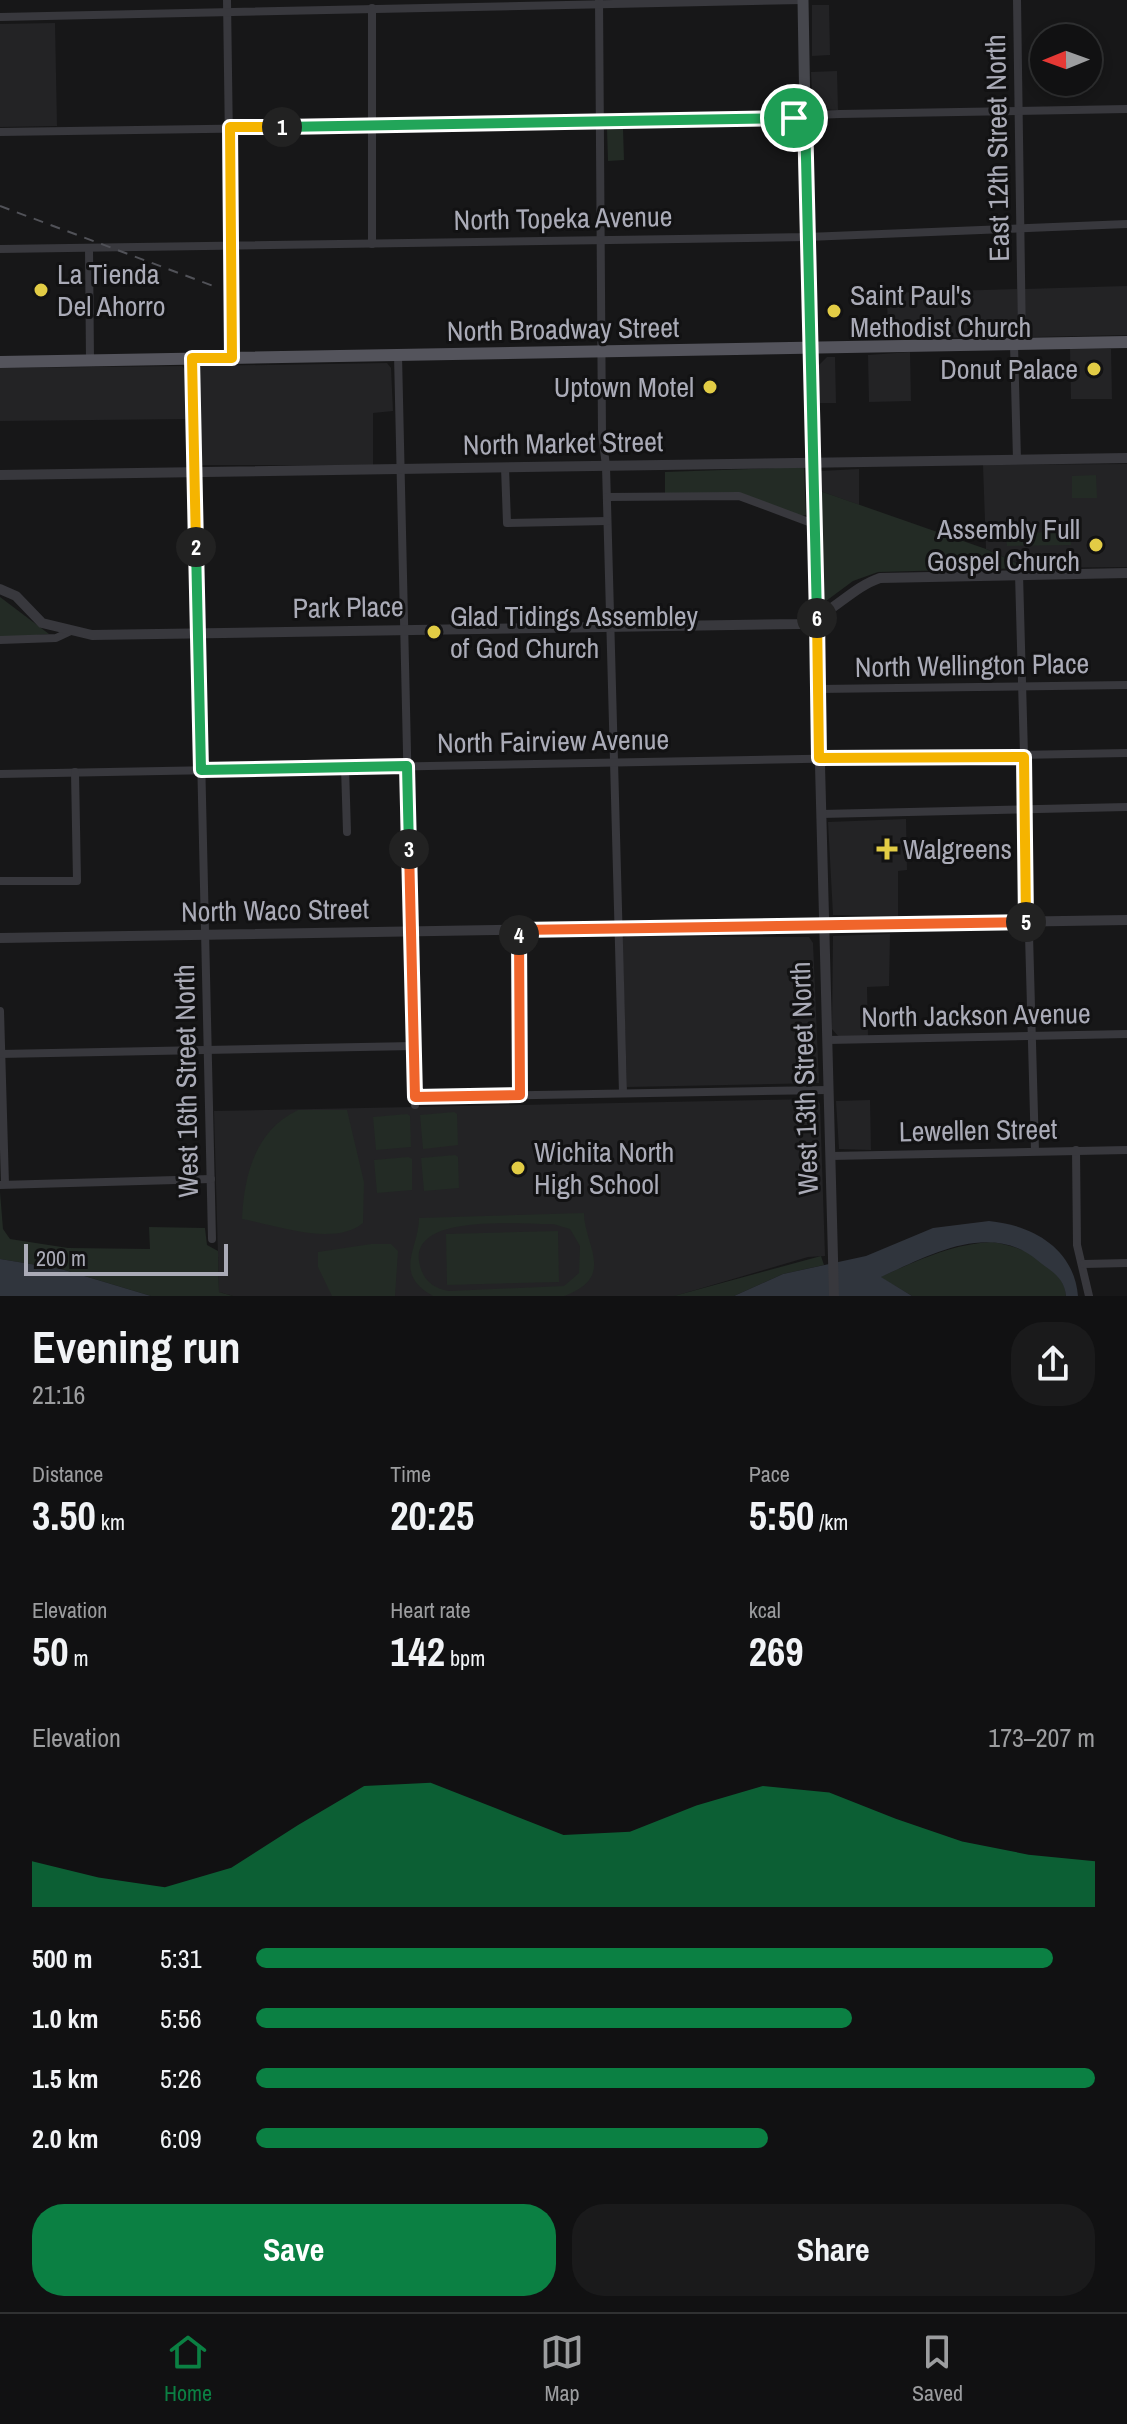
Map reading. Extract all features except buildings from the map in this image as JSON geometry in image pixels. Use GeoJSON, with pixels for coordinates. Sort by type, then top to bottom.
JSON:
{"type":"FeatureCollection","features":[{"type":"Feature","properties":{"kind":"main road"},"geometry":{"type":"LineString","coordinates":[[802,0],[809,348]]}},
{"type":"Feature","properties":{"kind":"main road","name":"North Broadway Street"},"geometry":{"type":"LineString","coordinates":[[0,362],[1127,342]]}},
{"type":"Feature","properties":{"kind":"street"},"geometry":{"type":"LineString","coordinates":[[227,0],[232,358]]}},
{"type":"Feature","properties":{"kind":"street"},"geometry":{"type":"LineString","coordinates":[[0,17],[227,14],[372,8],[396,4],[802,0]]}},
{"type":"Feature","properties":{"kind":"street","name":"East 12th Street North"},"geometry":{"type":"LineString","coordinates":[[1017,0],[1017,460]]}},
{"type":"Feature","properties":{"kind":"street"},"geometry":{"type":"LineString","coordinates":[[599,2],[600,352],[607,497],[623,1093]]}},
{"type":"Feature","properties":{"kind":"street"},"geometry":{"type":"LineString","coordinates":[[372,8],[372,244]]}},
{"type":"Feature","properties":{"kind":"street"},"geometry":{"type":"LineString","coordinates":[[0,132],[599,123],[1127,109]]}},
{"type":"Feature","properties":{"kind":"street","name":"North Topeka Avenue"},"geometry":{"type":"LineString","coordinates":[[0,249],[807,237],[1127,224]]}},
{"type":"Feature","properties":{"kind":"street"},"geometry":{"type":"LineString","coordinates":[[89,248],[90,360]]}},
{"type":"Feature","properties":{"kind":"street","name":"West 13th Street North"},"geometry":{"type":"LineString","coordinates":[[809,348],[834,1296]]}},
{"type":"Feature","properties":{"kind":"street"},"geometry":{"type":"LineString","coordinates":[[398,355],[415,1101],[520,1095],[828,1090]]}},
{"type":"Feature","properties":{"kind":"street","name":"West 16th Street North"},"geometry":{"type":"LineString","coordinates":[[192,358],[212,1239]]}},
{"type":"Feature","properties":{"kind":"street","name":"North Market Street"},"geometry":{"type":"LineString","coordinates":[[0,475],[1127,458]]}},
{"type":"Feature","properties":{"kind":"street"},"geometry":{"type":"LineString","coordinates":[[505,467],[507,523],[607,521]]}},
{"type":"Feature","properties":{"kind":"street"},"geometry":{"type":"LineString","coordinates":[[607,497],[739,496],[814,524]]}},
{"type":"Feature","properties":{"kind":"street"},"geometry":{"type":"LineString","coordinates":[[817,618],[857,587],[880,578],[1127,573]]}},
{"type":"Feature","properties":{"kind":"street"},"geometry":{"type":"LineString","coordinates":[[1019,574],[1035,1151]]}},
{"type":"Feature","properties":{"kind":"street","name":"Park Place"},"geometry":{"type":"LineString","coordinates":[[0,589],[16,596],[42,623],[92,635],[800,624],[817,618]]}},
{"type":"Feature","properties":{"kind":"street","name":"Park Place"},"geometry":{"type":"LineString","coordinates":[[0,640],[56,638],[71,631]]}},
{"type":"Feature","properties":{"kind":"street","name":"North Wellington Place"},"geometry":{"type":"LineString","coordinates":[[818,689],[1127,685]]}},
{"type":"Feature","properties":{"kind":"street","name":"North Fairview Avenue"},"geometry":{"type":"LineString","coordinates":[[0,774],[1127,753]]}},
{"type":"Feature","properties":{"kind":"street"},"geometry":{"type":"LineString","coordinates":[[345,767],[347,832]]}},
{"type":"Feature","properties":{"kind":"street"},"geometry":{"type":"LineString","coordinates":[[0,881],[77,881],[75,772]]}},
{"type":"Feature","properties":{"kind":"street"},"geometry":{"type":"LineString","coordinates":[[821,814],[1127,807]]}},
{"type":"Feature","properties":{"kind":"street","name":"North Waco Street"},"geometry":{"type":"LineString","coordinates":[[0,938],[1127,920]]}},
{"type":"Feature","properties":{"kind":"street"},"geometry":{"type":"LineString","coordinates":[[519,930],[520,1095]]}},
{"type":"Feature","properties":{"kind":"street"},"geometry":{"type":"LineString","coordinates":[[0,1011],[2,1185],[211,1179]]}},
{"type":"Feature","properties":{"kind":"street","name":"North Jackson Avenue"},"geometry":{"type":"LineString","coordinates":[[827,1040],[1127,1034]]}},
{"type":"Feature","properties":{"kind":"street"},"geometry":{"type":"LineString","coordinates":[[0,1054],[414,1046]]}},
{"type":"Feature","properties":{"kind":"street"},"geometry":{"type":"LineString","coordinates":[[1076,1150],[1077,1245],[1084,1264],[1089,1296]]}},
{"type":"Feature","properties":{"kind":"street","name":"Lewellen Street"},"geometry":{"type":"LineString","coordinates":[[831,1156],[1127,1150]]}},
{"type":"Feature","properties":{"kind":"street"},"geometry":{"type":"LineString","coordinates":[[1084,1264],[1127,1263]]}},
{"type":"Feature","properties":{"kind":"shaded area"},"geometry":{"type":"Polygon","coordinates":[[[812,5],[829,5],[830,55],[812,56],[812,5]]]}},
{"type":"Feature","properties":{"kind":"shaded area"},"geometry":{"type":"Polygon","coordinates":[[[55,23],[57,126],[0,127],[0,24],[55,23]]]}},
{"type":"Feature","properties":{"kind":"shaded area"},"geometry":{"type":"Polygon","coordinates":[[[837,71],[838,110],[813,109],[811,72],[837,71]]]}},
{"type":"Feature","properties":{"kind":"shaded area"},"geometry":{"type":"Polygon","coordinates":[[[607,129],[623,129],[624,160],[608,161],[607,129]]]}},
{"type":"Feature","properties":{"kind":"shaded area"},"geometry":{"type":"Polygon","coordinates":[[[1127,286],[1127,335],[1031,337],[1025,334],[1024,289],[1127,286]]]}},
{"type":"Feature","properties":{"kind":"shaded area"},"geometry":{"type":"Polygon","coordinates":[[[1017,289],[1018,331],[1014,337],[888,338],[887,293],[1017,289]]]}},
{"type":"Feature","properties":{"kind":"shaded area"},"geometry":{"type":"Polygon","coordinates":[[[1070,349],[1111,349],[1112,399],[1071,399],[1070,349]]]}},
{"type":"Feature","properties":{"kind":"shaded area"},"geometry":{"type":"Polygon","coordinates":[[[910,352],[911,401],[869,402],[868,355],[910,352]]]}},
{"type":"Feature","properties":{"kind":"shaded area"},"geometry":{"type":"Polygon","coordinates":[[[827,357],[835,357],[836,403],[818,403],[817,367],[827,357]]]}},
{"type":"Feature","properties":{"kind":"shaded area"},"geometry":{"type":"Polygon","coordinates":[[[387,363],[391,368],[393,411],[373,413],[373,465],[198,465],[195,371],[201,366],[387,363]]]}},
{"type":"Feature","properties":{"kind":"shaded area"},"geometry":{"type":"Polygon","coordinates":[[[182,366],[186,371],[187,419],[0,421],[0,368],[182,366]]]}},
{"type":"Feature","properties":{"kind":"shaded area"},"geometry":{"type":"Polygon","coordinates":[[[1127,464],[1127,567],[1027,568],[986,549],[983,465],[1127,464]]]}},
{"type":"Feature","properties":{"kind":"shaded area"},"geometry":{"type":"Polygon","coordinates":[[[804,467],[806,515],[801,516],[738,494],[665,495],[665,472],[804,467]]]}},
{"type":"Feature","properties":{"kind":"shaded area"},"geometry":{"type":"Polygon","coordinates":[[[859,469],[859,505],[820,491],[821,471],[859,469]]]}},
{"type":"Feature","properties":{"kind":"shaded area"},"geometry":{"type":"Polygon","coordinates":[[[1096,475],[1097,498],[1072,498],[1072,476],[1096,475]]]}},
{"type":"Feature","properties":{"kind":"shaded area"},"geometry":{"type":"Polygon","coordinates":[[[820,491],[986,549],[1027,568],[878,572],[853,581],[826,601],[822,596],[820,491]]]}},
{"type":"Feature","properties":{"kind":"shaded area"},"geometry":{"type":"Polygon","coordinates":[[[1070,532],[1071,545],[1007,546],[1006,533],[1070,532]]]}},
{"type":"Feature","properties":{"kind":"shaded area"},"geometry":{"type":"Polygon","coordinates":[[[0,597],[49,634],[0,638],[0,597]]]}},
{"type":"Feature","properties":{"kind":"shaded area"},"geometry":{"type":"Polygon","coordinates":[[[906,819],[907,870],[898,871],[898,916],[833,915],[828,822],[906,819]]]}},
{"type":"Feature","properties":{"kind":"shaded area"},"geometry":{"type":"Polygon","coordinates":[[[890,934],[889,986],[867,987],[868,1036],[839,1037],[832,1029],[833,936],[890,934]]]}},
{"type":"Feature","properties":{"kind":"shaded area"},"geometry":{"type":"Polygon","coordinates":[[[809,937],[813,943],[819,1083],[627,1087],[622,938],[809,937]]]}},
{"type":"Feature","properties":{"kind":"shaded area","name":"Wichita North High School"},"geometry":{"type":"Polygon","coordinates":[[[817,1099],[820,1104],[825,1256],[808,1257],[675,1296],[233,1296],[219,1292],[214,1111],[817,1099]]]}},
{"type":"Feature","properties":{"kind":"shaded area"},"geometry":{"type":"Polygon","coordinates":[[[870,1100],[871,1150],[839,1149],[836,1101],[870,1100]]]}},
{"type":"Feature","properties":{"kind":"shaded area"},"geometry":{"type":"Polygon","coordinates":[[[298,1110],[347,1110],[364,1182],[363,1223],[351,1230],[321,1234],[242,1219],[249,1171],[262,1142],[271,1129],[298,1110]]]}},
{"type":"Feature","properties":{"kind":"shaded area"},"geometry":{"type":"Polygon","coordinates":[[[457,1114],[458,1145],[423,1149],[420,1115],[457,1114]]]}},
{"type":"Feature","properties":{"kind":"shaded area"},"geometry":{"type":"Polygon","coordinates":[[[410,1116],[411,1147],[376,1150],[373,1117],[410,1116]]]}},
{"type":"Feature","properties":{"kind":"shaded area"},"geometry":{"type":"Polygon","coordinates":[[[458,1157],[459,1188],[424,1191],[421,1158],[458,1157]]]}},
{"type":"Feature","properties":{"kind":"shaded area"},"geometry":{"type":"Polygon","coordinates":[[[412,1159],[412,1190],[377,1193],[374,1160],[412,1159]]]}},
{"type":"Feature","properties":{"kind":"shaded area"},"geometry":{"type":"Polygon","coordinates":[[[0,1192],[3,1229],[10,1239],[68,1248],[150,1249],[149,1227],[205,1228],[207,1245],[218,1251],[219,1292],[233,1296],[151,1296],[61,1269],[0,1259],[0,1192]]]}},
{"type":"Feature","properties":{"kind":"shaded area"},"geometry":{"type":"Polygon","coordinates":[[[584,1213],[594,1270],[580,1288],[564,1296],[433,1296],[421,1287],[411,1269],[419,1218],[584,1213]],[[492,1223],[446,1230],[429,1238],[420,1250],[421,1269],[432,1284],[449,1291],[564,1286],[579,1273],[580,1246],[570,1229],[553,1224],[492,1223]]]}},
{"type":"Feature","properties":{"kind":"shaded area"},"geometry":{"type":"Polygon","coordinates":[[[989,1221],[1020,1228],[1048,1242],[1068,1265],[1078,1296],[1066,1296],[1056,1275],[1019,1249],[1000,1243],[980,1242],[939,1252],[881,1277],[912,1296],[734,1296],[783,1274],[866,1256],[933,1228],[989,1221]]]}},
{"type":"Feature","properties":{"kind":"shaded area"},"geometry":{"type":"Polygon","coordinates":[[[558,1231],[559,1282],[447,1285],[446,1234],[558,1231]]]}},
{"type":"Feature","properties":{"kind":"shaded area"},"geometry":{"type":"Polygon","coordinates":[[[992,1242],[1015,1247],[1049,1265],[1063,1284],[1066,1296],[912,1296],[880,1277],[948,1250],[992,1242]]]}},
{"type":"Feature","properties":{"kind":"shaded area"},"geometry":{"type":"Polygon","coordinates":[[[391,1244],[398,1251],[395,1296],[332,1296],[318,1267],[318,1252],[391,1244]]]}},
{"type":"Feature","properties":{"kind":"shaded area"},"geometry":{"type":"Polygon","coordinates":[[[821,1256],[824,1265],[783,1274],[734,1296],[674,1296],[821,1256]]]}},
{"type":"Feature","properties":{"kind":"shaded area"},"geometry":{"type":"Polygon","coordinates":[[[0,1259],[61,1269],[151,1296],[0,1296],[0,1259]]]}},
{"type":"Feature","properties":{"kind":"railway"},"geometry":{"type":"LineString","coordinates":[[0,206],[216,287]]}},
{"type":"Feature","properties":{"kind":"place","name":"La Tienda Del Ahorro"},"geometry":{"type":"Point","coordinates":[41,290]}},
{"type":"Feature","properties":{"kind":"place","name":"Saint Paul's Methodist Church"},"geometry":{"type":"Point","coordinates":[834,311]}},
{"type":"Feature","properties":{"kind":"place","name":"Donut Palace"},"geometry":{"type":"Point","coordinates":[1094,369]}},
{"type":"Feature","properties":{"kind":"place","name":"Uptown Motel"},"geometry":{"type":"Point","coordinates":[710,387]}},
{"type":"Feature","properties":{"kind":"place","name":"Assembly Full Gospel Church"},"geometry":{"type":"Point","coordinates":[1096,545]}},
{"type":"Feature","properties":{"kind":"place","name":"Glad Tidings Assembley of God Church"},"geometry":{"type":"Point","coordinates":[434,632]}},
{"type":"Feature","properties":{"kind":"place","name":"Walgreens"},"geometry":{"type":"Point","coordinates":[887,849]}},
{"type":"Feature","properties":{"kind":"place","name":"Wichita North High School"},"geometry":{"type":"Point","coordinates":[518,1168]}},
{"type":"Feature","properties":{"kind":"route"},"geometry":{"type":"LineString","coordinates":[[805,116],[819,758],[1024,757],[1028,922],[519,930],[520,1095],[415,1097],[407,766],[201,770],[192,358],[232,358],[230,127],[794,118],[805,116]]}}]}
